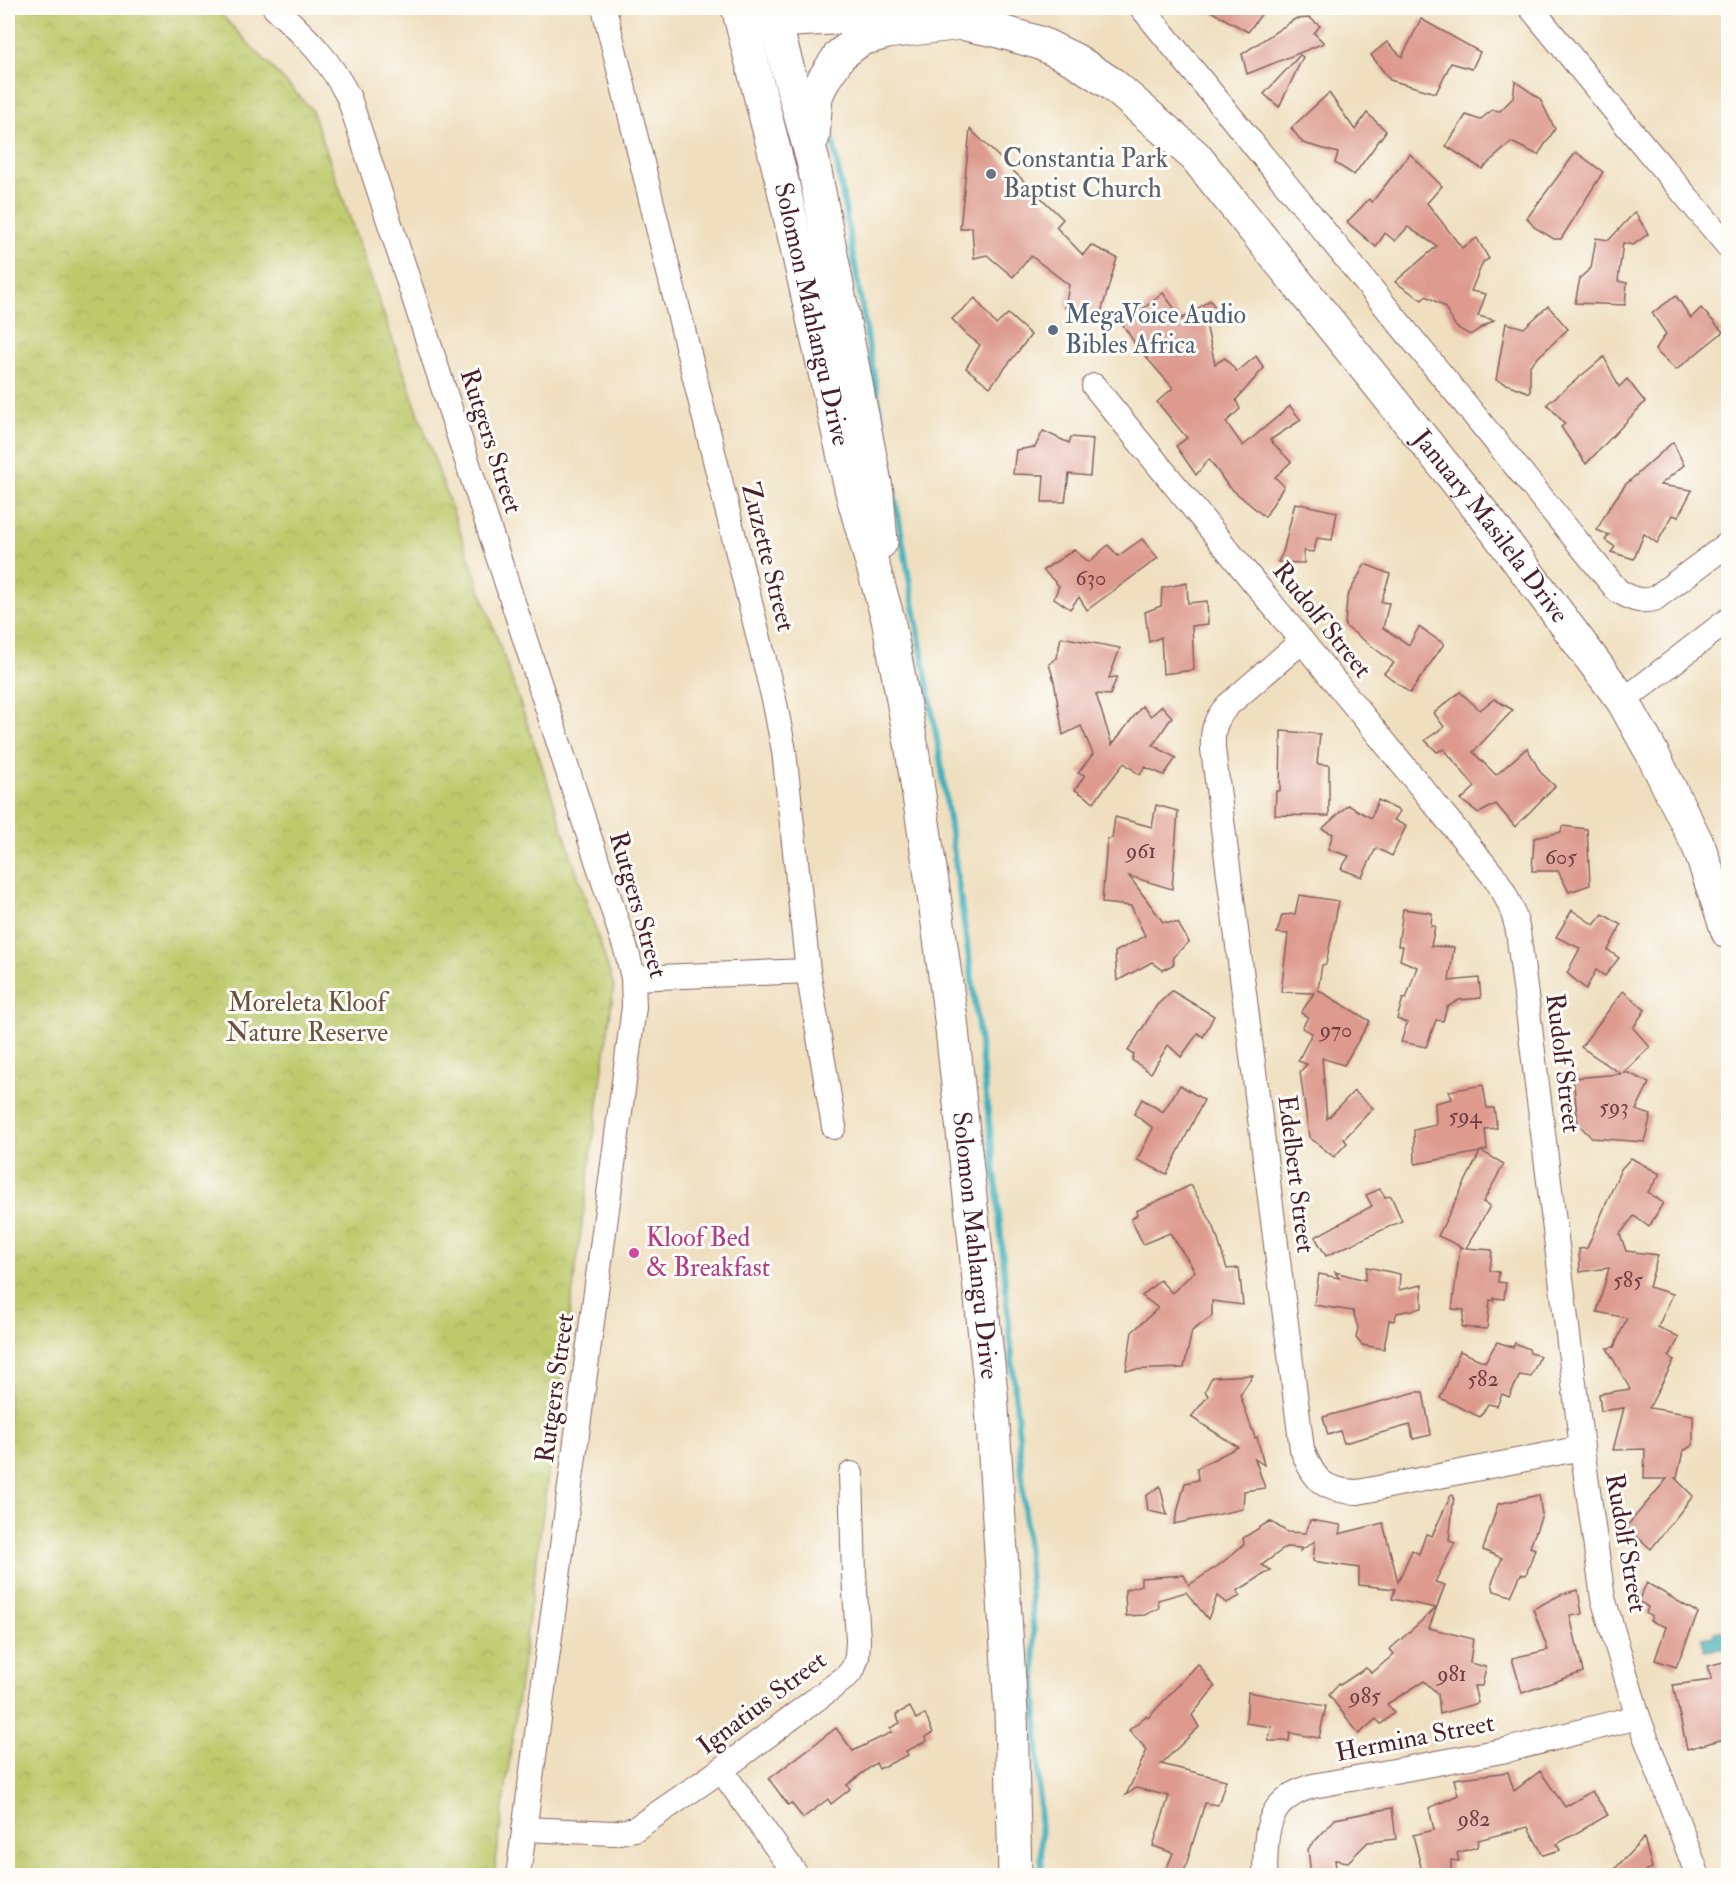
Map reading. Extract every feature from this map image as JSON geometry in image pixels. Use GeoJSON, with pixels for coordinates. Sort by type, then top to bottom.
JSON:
{"type":"FeatureCollection","features":[{"type":"Feature","properties":{"kind":"main road","name":"January Masilela Drive"},"geometry":{"type":"LineString","coordinates":[[754,14],[851,17],[966,15],[995,30],[1040,44],[1075,60],[1113,84],[1195,156],[1488,520],[1623,701],[1699,847],[1728,932]]}},
{"type":"Feature","properties":{"kind":"main road","name":"Solomon Mahlangu Drive"},"geometry":{"type":"LineString","coordinates":[[754,14],[813,161],[877,493],[888,619],[911,743],[939,931],[951,1020],[991,1392],[1011,1712],[1015,1875]]}},
{"type":"Feature","properties":{"kind":"main road","name":"Solomon Mahlangu Drive"},"geometry":{"type":"LineString","coordinates":[[754,14],[782,181],[852,494],[888,619]]}},
{"type":"Feature","properties":{"kind":"main road"},"geometry":{"type":"LineString","coordinates":[[813,161],[813,118],[816,96],[840,55],[861,39],[966,15]]}},
{"type":"Feature","properties":{"kind":"street","name":"Rutgers Street"},"geometry":{"type":"LineString","coordinates":[[274,8],[319,50],[337,74],[349,98],[617,922],[633,978],[633,1019],[518,1875]]}},
{"type":"Feature","properties":{"kind":"street","name":"Zuzette Street"},"geometry":{"type":"LineString","coordinates":[[604,8],[775,704],[784,751],[808,970],[834,1127]]}},
{"type":"Feature","properties":{"kind":"street"},"geometry":{"type":"LineString","coordinates":[[1142,8],[1617,590],[1630,599],[1643,602],[1654,599],[1728,544]]}},
{"type":"Feature","properties":{"kind":"street"},"geometry":{"type":"LineString","coordinates":[[1531,8],[1728,246]]}},
{"type":"Feature","properties":{"kind":"street","name":"Rudolf Street"},"geometry":{"type":"LineString","coordinates":[[1094,386],[1496,879],[1515,915],[1603,1598],[1638,1718],[1698,1875]]}},
{"type":"Feature","properties":{"kind":"street"},"geometry":{"type":"LineString","coordinates":[[1623,701],[1728,620]]}},
{"type":"Feature","properties":{"kind":"street","name":"Edelbert Street"},"geometry":{"type":"LineString","coordinates":[[1302,641],[1228,705],[1220,714],[1212,732],[1302,1449],[1310,1469],[1321,1482],[1339,1491],[1358,1492],[1582,1448]]}},
{"type":"Feature","properties":{"kind":"street"},"geometry":{"type":"LineString","coordinates":[[633,978],[808,970]]}},
{"type":"Feature","properties":{"kind":"street","name":"Ignatius Street"},"geometry":{"type":"LineString","coordinates":[[524,1829],[614,1833],[635,1829],[836,1686],[853,1669],[857,1657],[858,1640],[851,1474]]}},
{"type":"Feature","properties":{"kind":"street","name":"Hermina Street"},"geometry":{"type":"LineString","coordinates":[[1265,1875],[1266,1832],[1271,1817],[1278,1805],[1296,1791],[1507,1750],[1638,1718]]}},
{"type":"Feature","properties":{"kind":"street"},"geometry":{"type":"LineString","coordinates":[[721,1770],[797,1875]]}},
{"type":"Feature","properties":{"kind":"green space","name":"Moreleta Kloof Nature Reserve"},"geometry":{"type":"Polygon","coordinates":[[[8,8],[215,8],[312,110],[541,763],[614,986],[494,1875],[8,1875],[8,8]]]}},
{"type":"Feature","properties":{"kind":"water"},"geometry":{"type":"Polygon","coordinates":[[[1727,1630],[1728,1648],[1704,1651],[1702,1638],[1714,1636],[1714,1632],[1727,1630]]]}},
{"type":"Feature","properties":{"kind":"building"},"geometry":{"type":"Polygon","coordinates":[[[1205,8],[1266,8],[1248,32],[1205,8]]]}},
{"type":"Feature","properties":{"kind":"building"},"geometry":{"type":"Polygon","coordinates":[[[1310,18],[1320,26],[1314,33],[1324,43],[1247,74],[1242,54],[1295,19],[1310,18]]]}},
{"type":"Feature","properties":{"kind":"building"},"geometry":{"type":"Polygon","coordinates":[[[1421,19],[1480,52],[1472,69],[1451,63],[1436,93],[1390,80],[1371,55],[1387,42],[1402,57],[1421,19]]]}},
{"type":"Feature","properties":{"kind":"building"},"geometry":{"type":"Polygon","coordinates":[[[1300,55],[1303,57],[1279,107],[1264,94],[1300,55]]]}},
{"type":"Feature","properties":{"kind":"building"},"geometry":{"type":"Polygon","coordinates":[[[1515,81],[1540,99],[1555,129],[1538,155],[1511,142],[1482,169],[1446,146],[1466,115],[1480,120],[1492,110],[1500,111],[1513,98],[1515,81]]]}},
{"type":"Feature","properties":{"kind":"building"},"geometry":{"type":"Polygon","coordinates":[[[1329,93],[1355,130],[1367,113],[1386,131],[1354,175],[1335,163],[1338,153],[1303,143],[1291,128],[1329,93]]]}},
{"type":"Feature","properties":{"kind":"building","name":"Constantia Park Baptist Church"},"geometry":{"type":"Polygon","coordinates":[[[970,129],[1063,219],[1056,227],[1083,255],[1091,245],[1117,258],[1100,316],[1065,308],[1069,285],[1031,256],[1013,277],[987,255],[974,258],[972,227],[960,229],[970,129]]]}},
{"type":"Feature","properties":{"kind":"building"},"geometry":{"type":"Polygon","coordinates":[[[1576,152],[1603,172],[1561,239],[1554,239],[1534,227],[1527,218],[1576,152]]]}},
{"type":"Feature","properties":{"kind":"building"},"geometry":{"type":"Polygon","coordinates":[[[1410,154],[1442,186],[1427,203],[1462,248],[1477,238],[1489,259],[1483,262],[1471,291],[1486,294],[1478,316],[1494,320],[1470,335],[1456,327],[1444,306],[1426,296],[1422,300],[1395,282],[1437,246],[1408,227],[1395,241],[1385,233],[1376,247],[1347,222],[1369,199],[1372,202],[1410,154]]]}},
{"type":"Feature","properties":{"kind":"building"},"geometry":{"type":"Polygon","coordinates":[[[1635,212],[1648,234],[1633,245],[1623,243],[1618,281],[1627,283],[1625,305],[1575,303],[1580,278],[1591,268],[1596,238],[1609,240],[1635,212]]]}},
{"type":"Feature","properties":{"kind":"building"},"geometry":{"type":"Polygon","coordinates":[[[1163,293],[1182,319],[1210,300],[1220,314],[1206,324],[1215,364],[1225,358],[1237,372],[1256,356],[1264,368],[1236,400],[1240,409],[1226,422],[1243,446],[1290,406],[1301,420],[1270,440],[1291,462],[1275,477],[1284,486],[1265,517],[1228,486],[1209,459],[1196,475],[1176,446],[1187,438],[1157,402],[1173,388],[1137,347],[1123,325],[1163,293]]]}},
{"type":"Feature","properties":{"kind":"building"},"geometry":{"type":"Polygon","coordinates":[[[1676,296],[1691,318],[1701,308],[1723,332],[1676,370],[1655,350],[1666,334],[1652,313],[1676,296]]]}},
{"type":"Feature","properties":{"kind":"building"},"geometry":{"type":"Polygon","coordinates":[[[975,298],[996,325],[1008,314],[1031,335],[990,387],[966,368],[980,345],[952,319],[975,298]]]}},
{"type":"Feature","properties":{"kind":"building"},"geometry":{"type":"Polygon","coordinates":[[[1548,306],[1568,329],[1530,365],[1530,393],[1496,380],[1506,323],[1524,328],[1548,306]]]}},
{"type":"Feature","properties":{"kind":"building"},"geometry":{"type":"Polygon","coordinates":[[[1604,357],[1619,387],[1627,379],[1645,402],[1586,464],[1561,427],[1565,424],[1547,404],[1604,357]]]}},
{"type":"Feature","properties":{"kind":"building"},"geometry":{"type":"Polygon","coordinates":[[[1043,431],[1069,443],[1071,437],[1093,439],[1090,476],[1069,474],[1065,502],[1042,502],[1044,475],[1013,474],[1016,450],[1035,447],[1043,431]]]}},
{"type":"Feature","properties":{"kind":"building"},"geometry":{"type":"Polygon","coordinates":[[[1673,442],[1684,465],[1660,485],[1692,490],[1678,517],[1673,515],[1657,543],[1644,534],[1634,559],[1611,552],[1615,547],[1605,540],[1609,535],[1597,530],[1607,511],[1625,485],[1673,442]]]}},
{"type":"Feature","properties":{"kind":"building"},"geometry":{"type":"Polygon","coordinates":[[[1295,503],[1337,512],[1332,540],[1317,538],[1314,552],[1304,551],[1304,563],[1278,562],[1283,552],[1295,503]]]}},
{"type":"Feature","properties":{"kind":"building"},"geometry":{"type":"Polygon","coordinates":[[[1142,539],[1158,558],[1087,610],[1079,597],[1070,609],[1054,598],[1059,586],[1043,570],[1074,550],[1089,562],[1108,545],[1118,556],[1142,539]]]}},
{"type":"Feature","properties":{"kind":"building"},"geometry":{"type":"Polygon","coordinates":[[[1365,564],[1390,574],[1381,602],[1389,603],[1383,628],[1409,645],[1419,627],[1444,644],[1410,693],[1384,673],[1394,663],[1345,626],[1347,597],[1365,564]]]}},
{"type":"Feature","properties":{"kind":"building"},"geometry":{"type":"Polygon","coordinates":[[[1187,583],[1188,603],[1207,601],[1208,624],[1192,626],[1194,670],[1163,674],[1161,637],[1149,642],[1145,612],[1161,606],[1162,588],[1187,583]]]}},
{"type":"Feature","properties":{"kind":"building"},"geometry":{"type":"Polygon","coordinates":[[[1061,637],[1120,648],[1109,678],[1117,677],[1110,695],[1096,694],[1112,745],[1142,706],[1151,716],[1162,706],[1172,717],[1153,745],[1176,758],[1164,775],[1145,767],[1140,775],[1124,763],[1094,802],[1075,790],[1085,775],[1078,773],[1093,754],[1081,726],[1063,735],[1049,664],[1057,657],[1061,637]]]}},
{"type":"Feature","properties":{"kind":"building"},"geometry":{"type":"Polygon","coordinates":[[[1460,692],[1480,710],[1494,699],[1513,710],[1473,752],[1496,775],[1527,748],[1541,773],[1555,786],[1515,827],[1496,804],[1479,813],[1461,800],[1475,787],[1444,749],[1437,752],[1425,740],[1444,727],[1434,713],[1460,692]]]}},
{"type":"Feature","properties":{"kind":"building"},"geometry":{"type":"Polygon","coordinates":[[[1281,731],[1320,734],[1317,764],[1329,765],[1329,816],[1275,815],[1276,791],[1280,791],[1281,731]]]}},
{"type":"Feature","properties":{"kind":"building"},"geometry":{"type":"Polygon","coordinates":[[[1378,800],[1400,811],[1394,820],[1406,826],[1392,856],[1376,848],[1362,877],[1341,869],[1349,856],[1328,849],[1333,834],[1322,829],[1348,805],[1371,818],[1378,800]]]}},
{"type":"Feature","properties":{"kind":"building"},"geometry":{"type":"Polygon","coordinates":[[[1156,805],[1178,811],[1172,889],[1129,876],[1163,922],[1178,923],[1189,942],[1173,957],[1174,964],[1163,970],[1152,962],[1117,981],[1115,952],[1145,936],[1131,906],[1102,903],[1107,839],[1112,838],[1115,817],[1152,827],[1156,805]]]}},
{"type":"Feature","properties":{"kind":"building"},"geometry":{"type":"Polygon","coordinates":[[[1562,826],[1587,829],[1590,885],[1569,892],[1558,871],[1532,871],[1534,838],[1561,832],[1562,826]]]}},
{"type":"Feature","properties":{"kind":"building"},"geometry":{"type":"Polygon","coordinates":[[[1299,895],[1339,901],[1326,964],[1322,965],[1318,990],[1370,1021],[1344,1065],[1322,1058],[1327,1119],[1354,1091],[1373,1108],[1344,1139],[1347,1143],[1334,1157],[1309,1137],[1300,1072],[1307,1064],[1298,1061],[1312,1033],[1302,1028],[1308,1017],[1301,1013],[1314,993],[1281,992],[1288,934],[1277,933],[1282,915],[1295,914],[1299,895]]]}},
{"type":"Feature","properties":{"kind":"building"},"geometry":{"type":"Polygon","coordinates":[[[1403,909],[1432,913],[1431,926],[1435,926],[1431,946],[1454,947],[1449,981],[1479,978],[1481,998],[1459,1000],[1447,1007],[1443,1021],[1436,1020],[1426,1047],[1401,1042],[1407,1023],[1397,1019],[1403,998],[1406,999],[1417,967],[1400,960],[1403,946],[1398,946],[1403,909]]]}},
{"type":"Feature","properties":{"kind":"building"},"geometry":{"type":"Polygon","coordinates":[[[1572,910],[1594,925],[1603,914],[1621,925],[1608,950],[1619,958],[1605,976],[1596,970],[1586,989],[1567,973],[1580,948],[1556,937],[1572,910]]]}},
{"type":"Feature","properties":{"kind":"building"},"geometry":{"type":"Polygon","coordinates":[[[1172,991],[1214,1016],[1203,1037],[1198,1033],[1181,1057],[1168,1045],[1151,1073],[1132,1060],[1134,1054],[1128,1051],[1157,1005],[1172,991]]]}},
{"type":"Feature","properties":{"kind":"building"},"geometry":{"type":"Polygon","coordinates":[[[1623,991],[1645,1010],[1633,1028],[1650,1047],[1623,1073],[1629,1073],[1649,1083],[1636,1110],[1651,1115],[1644,1142],[1592,1138],[1578,1124],[1573,1078],[1621,1074],[1581,1047],[1623,991]]]}},
{"type":"Feature","properties":{"kind":"building"},"geometry":{"type":"Polygon","coordinates":[[[1180,1085],[1204,1100],[1167,1174],[1137,1160],[1153,1128],[1134,1114],[1142,1099],[1163,1112],[1180,1085]]]}},
{"type":"Feature","properties":{"kind":"building"},"geometry":{"type":"Polygon","coordinates":[[[1483,1085],[1487,1108],[1494,1108],[1497,1128],[1485,1129],[1487,1150],[1481,1151],[1504,1164],[1483,1202],[1490,1206],[1466,1248],[1492,1250],[1490,1271],[1499,1272],[1498,1282],[1506,1283],[1504,1299],[1490,1300],[1487,1329],[1462,1327],[1464,1310],[1452,1309],[1460,1247],[1464,1248],[1438,1236],[1480,1152],[1415,1164],[1414,1130],[1436,1125],[1435,1103],[1452,1099],[1449,1091],[1483,1085]]]}},
{"type":"Feature","properties":{"kind":"building"},"geometry":{"type":"Polygon","coordinates":[[[1631,1158],[1660,1174],[1648,1192],[1663,1203],[1649,1227],[1634,1216],[1620,1234],[1626,1251],[1658,1255],[1649,1287],[1673,1294],[1658,1327],[1679,1338],[1669,1357],[1674,1360],[1649,1408],[1693,1415],[1693,1445],[1683,1451],[1677,1478],[1675,1478],[1693,1496],[1651,1549],[1626,1527],[1667,1479],[1644,1479],[1645,1449],[1613,1450],[1624,1408],[1601,1411],[1599,1394],[1630,1389],[1607,1348],[1614,1347],[1627,1318],[1597,1312],[1609,1268],[1580,1272],[1579,1249],[1587,1248],[1621,1169],[1631,1158]]]}},
{"type":"Feature","properties":{"kind":"building"},"geometry":{"type":"Polygon","coordinates":[[[1191,1185],[1214,1227],[1227,1269],[1239,1268],[1243,1305],[1212,1301],[1212,1316],[1192,1331],[1184,1368],[1126,1370],[1132,1332],[1158,1308],[1142,1296],[1160,1280],[1172,1293],[1195,1271],[1170,1233],[1143,1244],[1131,1219],[1137,1215],[1136,1211],[1191,1185]]]}},
{"type":"Feature","properties":{"kind":"building"},"geometry":{"type":"Polygon","coordinates":[[[1380,1189],[1385,1197],[1391,1196],[1402,1221],[1326,1256],[1315,1237],[1372,1206],[1366,1195],[1380,1189]]]}},
{"type":"Feature","properties":{"kind":"building"},"geometry":{"type":"Polygon","coordinates":[[[1367,1267],[1400,1274],[1399,1290],[1422,1285],[1422,1308],[1397,1313],[1394,1321],[1389,1320],[1384,1349],[1362,1345],[1356,1338],[1358,1328],[1353,1311],[1314,1305],[1319,1274],[1339,1278],[1335,1272],[1365,1280],[1367,1267]]]}},
{"type":"Feature","properties":{"kind":"building"},"geometry":{"type":"Polygon","coordinates":[[[1497,1342],[1513,1347],[1515,1343],[1529,1349],[1530,1353],[1540,1356],[1531,1377],[1520,1375],[1509,1397],[1502,1394],[1497,1406],[1488,1404],[1480,1417],[1440,1398],[1460,1351],[1485,1362],[1497,1342]]]}},
{"type":"Feature","properties":{"kind":"building"},"geometry":{"type":"Polygon","coordinates":[[[1253,1375],[1240,1395],[1255,1438],[1257,1437],[1264,1465],[1255,1459],[1265,1488],[1244,1491],[1243,1509],[1174,1524],[1185,1483],[1198,1480],[1197,1468],[1238,1447],[1191,1417],[1208,1396],[1205,1391],[1212,1377],[1253,1375]]]}},
{"type":"Feature","properties":{"kind":"building"},"geometry":{"type":"Polygon","coordinates":[[[1423,1392],[1431,1435],[1413,1439],[1410,1425],[1344,1443],[1340,1431],[1328,1435],[1323,1417],[1423,1392]]]}},
{"type":"Feature","properties":{"kind":"building"},"geometry":{"type":"Polygon","coordinates":[[[1160,1486],[1167,1515],[1148,1511],[1146,1496],[1160,1486]]]}},
{"type":"Feature","properties":{"kind":"building"},"geometry":{"type":"Polygon","coordinates":[[[1451,1495],[1454,1496],[1449,1541],[1455,1543],[1435,1582],[1445,1585],[1429,1628],[1473,1639],[1470,1663],[1486,1667],[1482,1686],[1474,1686],[1478,1703],[1440,1714],[1438,1694],[1424,1681],[1387,1704],[1394,1713],[1381,1724],[1376,1719],[1359,1734],[1329,1695],[1339,1684],[1366,1668],[1372,1673],[1394,1654],[1390,1649],[1436,1608],[1392,1599],[1395,1589],[1359,1585],[1359,1568],[1313,1561],[1315,1541],[1300,1551],[1301,1548],[1286,1547],[1262,1565],[1271,1570],[1237,1591],[1241,1596],[1226,1603],[1217,1596],[1208,1619],[1186,1592],[1158,1600],[1159,1608],[1145,1615],[1126,1616],[1125,1590],[1141,1585],[1141,1578],[1184,1575],[1189,1585],[1222,1563],[1244,1544],[1243,1538],[1270,1521],[1287,1532],[1306,1533],[1310,1520],[1341,1525],[1339,1534],[1383,1523],[1398,1582],[1412,1550],[1419,1554],[1426,1534],[1432,1536],[1451,1495]]]}},
{"type":"Feature","properties":{"kind":"building"},"geometry":{"type":"Polygon","coordinates":[[[1539,1495],[1542,1515],[1530,1547],[1535,1549],[1526,1575],[1521,1574],[1511,1596],[1494,1591],[1492,1583],[1502,1558],[1483,1550],[1498,1504],[1539,1495]]]}},
{"type":"Feature","properties":{"kind":"building"},"geometry":{"type":"Polygon","coordinates":[[[1647,1583],[1698,1613],[1676,1667],[1655,1660],[1666,1627],[1650,1621],[1652,1616],[1646,1614],[1648,1607],[1638,1601],[1647,1583]]]}},
{"type":"Feature","properties":{"kind":"building"},"geometry":{"type":"Polygon","coordinates":[[[1578,1590],[1582,1614],[1570,1616],[1583,1672],[1522,1693],[1512,1658],[1548,1650],[1533,1609],[1562,1594],[1578,1590]]]}},
{"type":"Feature","properties":{"kind":"building"},"geometry":{"type":"Polygon","coordinates":[[[1728,1661],[1728,1738],[1687,1749],[1673,1685],[1712,1680],[1707,1666],[1728,1661]]]}},
{"type":"Feature","properties":{"kind":"building"},"geometry":{"type":"Polygon","coordinates":[[[1198,1664],[1215,1687],[1192,1715],[1199,1727],[1161,1764],[1226,1780],[1218,1805],[1205,1803],[1183,1875],[1164,1875],[1173,1853],[1153,1846],[1169,1796],[1136,1788],[1126,1795],[1147,1750],[1129,1730],[1146,1716],[1148,1718],[1198,1664]]]}},
{"type":"Feature","properties":{"kind":"building"},"geometry":{"type":"Polygon","coordinates":[[[1248,1692],[1326,1706],[1319,1738],[1290,1733],[1289,1741],[1268,1741],[1272,1727],[1246,1723],[1248,1692]]]}},
{"type":"Feature","properties":{"kind":"building"},"geometry":{"type":"Polygon","coordinates":[[[910,1707],[916,1719],[925,1714],[933,1733],[925,1737],[927,1741],[906,1751],[908,1755],[879,1769],[876,1763],[847,1785],[850,1789],[831,1804],[828,1799],[803,1818],[791,1803],[788,1805],[769,1779],[836,1728],[853,1751],[892,1732],[890,1728],[900,1723],[896,1714],[910,1707]]]}},
{"type":"Feature","properties":{"kind":"building"},"geometry":{"type":"Polygon","coordinates":[[[1540,1771],[1565,1807],[1592,1791],[1608,1815],[1557,1844],[1560,1850],[1543,1855],[1528,1827],[1478,1840],[1477,1847],[1457,1853],[1459,1861],[1451,1860],[1451,1875],[1423,1875],[1413,1835],[1434,1830],[1429,1808],[1458,1795],[1454,1779],[1508,1772],[1514,1791],[1540,1771]]]}},
{"type":"Feature","properties":{"kind":"building"},"geometry":{"type":"Polygon","coordinates":[[[1392,1808],[1396,1839],[1368,1842],[1348,1862],[1335,1860],[1337,1875],[1311,1875],[1308,1849],[1335,1819],[1392,1808]]]}},
{"type":"Feature","properties":{"kind":"building"},"geometry":{"type":"Polygon","coordinates":[[[1644,1838],[1652,1868],[1638,1875],[1609,1875],[1644,1838]]]}},
{"type":"Feature","properties":{"kind":"waterway"},"geometry":{"type":"LineString","coordinates":[[833,140],[940,757],[974,993],[996,1182],[1019,1436],[1034,1638],[1042,1876]]}},
{"type":"Feature","properties":{"kind":"waterway"},"geometry":{"type":"LineString","coordinates":[[8,1177],[8,1204]]}},
{"type":"Feature","properties":{"kind":"place","name":"Constantia Park Baptist Church"},"geometry":{"type":"Point","coordinates":[991,174]}},
{"type":"Feature","properties":{"kind":"place","name":"MegaVoice Audio Bibles Africa"},"geometry":{"type":"Point","coordinates":[1053,330]}},
{"type":"Feature","properties":{"kind":"place","name":"Kloof Bed & Breakfast"},"geometry":{"type":"Point","coordinates":[634,1253]}}]}
